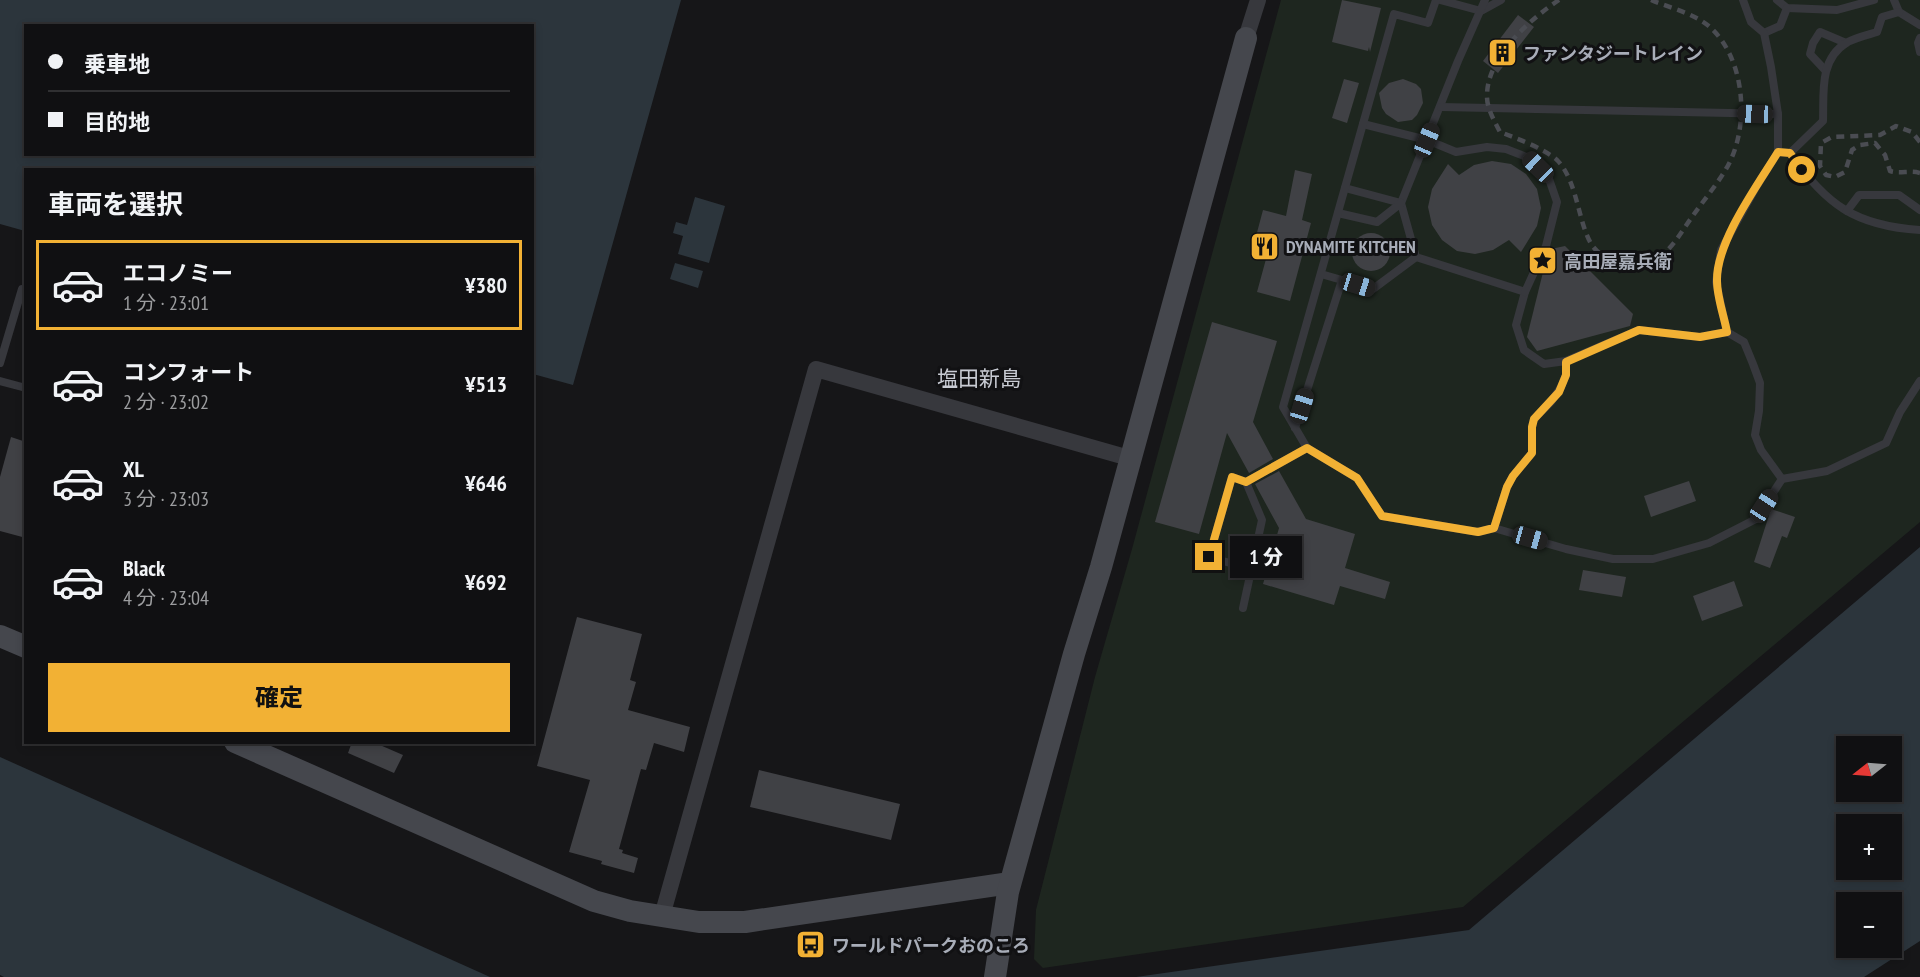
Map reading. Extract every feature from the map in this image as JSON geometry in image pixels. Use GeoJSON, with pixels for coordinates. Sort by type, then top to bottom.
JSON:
{"type":"FeatureCollection","features":[{"type":"Feature","properties":{"kind":"street"},"geometry":{"type":"LineString","coordinates":[[1245,0],[1246,38]]}},
{"type":"Feature","properties":{"kind":"street"},"geometry":{"type":"LineString","coordinates":[[996,972],[1010,883],[1074,654],[1101,567],[1129,458],[1258,0]]}},
{"type":"Feature","properties":{"kind":"street"},"geometry":{"type":"LineString","coordinates":[[662,916],[816,369],[1129,458]]}},
{"type":"Feature","properties":{"kind":"street"},"geometry":{"type":"LineString","coordinates":[[0,636],[24,646]]}},
{"type":"Feature","properties":{"kind":"street"},"geometry":{"type":"LineString","coordinates":[[240,744],[594,901],[630,911],[699,922],[745,922],[1010,883]]}},
{"type":"Feature","properties":{"kind":"lane"},"geometry":{"type":"LineString","coordinates":[[1501,0],[1481,11],[1438,0],[1428,23],[1394,14],[1283,407],[1307,448],[1357,478],[1382,516],[1478,532],[1494,528],[1566,549],[1613,559],[1653,559],[1709,543],[1756,519],[1782,479],[1827,471],[1886,444],[1900,412],[1920,381]]}},
{"type":"Feature","properties":{"kind":"lane"},"geometry":{"type":"LineString","coordinates":[[1338,213],[1377,222],[1401,203],[1458,60],[1485,0]]}},
{"type":"Feature","properties":{"kind":"lane"},"geometry":{"type":"LineString","coordinates":[[1727,332],[1716,282],[1721,250],[1778,152],[1778,114],[1764,33],[1751,22],[1743,0]]}},
{"type":"Feature","properties":{"kind":"lane"},"geometry":{"type":"LineString","coordinates":[[1777,0],[1787,9],[1837,10],[1874,0]]}},
{"type":"Feature","properties":{"kind":"lane"},"geometry":{"type":"LineString","coordinates":[[1837,0],[1837,10]]}},
{"type":"Feature","properties":{"kind":"lane"},"geometry":{"type":"LineString","coordinates":[[1894,0],[1899,12],[1920,25]]}},
{"type":"Feature","properties":{"kind":"lane"},"geometry":{"type":"LineString","coordinates":[[1764,33],[1780,26],[1787,9]]}},
{"type":"Feature","properties":{"kind":"lane"},"geometry":{"type":"LineString","coordinates":[[1778,152],[1790,153],[1822,121],[1825,70],[1832,56],[1846,43],[1877,32],[1882,17],[1899,12]]}},
{"type":"Feature","properties":{"kind":"lane"},"geometry":{"type":"LineString","coordinates":[[1825,70],[1810,54],[1813,43],[1820,32],[1846,43]]}},
{"type":"Feature","properties":{"kind":"lane"},"geometry":{"type":"LineString","coordinates":[[1920,38],[1918,43],[1920,52]]}},
{"type":"Feature","properties":{"kind":"lane"},"geometry":{"type":"LineString","coordinates":[[1441,107],[1778,114]]}},
{"type":"Feature","properties":{"kind":"lane"},"geometry":{"type":"LineString","coordinates":[[1363,124],[1427,140],[1456,152],[1487,147],[1506,148],[1528,158],[1548,176],[1557,202],[1546,246],[1525,292],[1516,325],[1524,350],[1544,364],[1566,362],[1639,330],[1700,337],[1727,332],[1744,342],[1753,364],[1760,383],[1755,435],[1761,450],[1782,479]]}},
{"type":"Feature","properties":{"kind":"lane"},"geometry":{"type":"LineString","coordinates":[[1790,153],[1828,199],[1847,211],[1872,223],[1900,229],[1920,230]]}},
{"type":"Feature","properties":{"kind":"lane"},"geometry":{"type":"LineString","coordinates":[[1345,188],[1401,203]]}},
{"type":"Feature","properties":{"kind":"lane"},"geometry":{"type":"LineString","coordinates":[[1847,211],[1859,195],[1899,195],[1920,210]]}},
{"type":"Feature","properties":{"kind":"lane"},"geometry":{"type":"LineString","coordinates":[[1401,203],[1416,257]]}},
{"type":"Feature","properties":{"kind":"lane"},"geometry":{"type":"LineString","coordinates":[[1416,257],[1525,292]]}},
{"type":"Feature","properties":{"kind":"lane"},"geometry":{"type":"LineString","coordinates":[[1320,274],[1373,289],[1416,257]]}},
{"type":"Feature","properties":{"kind":"lane"},"geometry":{"type":"LineString","coordinates":[[1295,428],[1342,280]]}},
{"type":"Feature","properties":{"kind":"lane"},"geometry":{"type":"LineString","coordinates":[[0,363],[22,289]]}},
{"type":"Feature","properties":{"kind":"lane"},"geometry":{"type":"LineString","coordinates":[[1494,528],[1507,487],[1532,453],[1534,419],[1559,392],[1566,375],[1566,362]]}},
{"type":"Feature","properties":{"kind":"lane"},"geometry":{"type":"LineString","coordinates":[[0,381],[24,387]]}},
{"type":"Feature","properties":{"kind":"lane"},"geometry":{"type":"LineString","coordinates":[[1246,482],[1307,448]]}},
{"type":"Feature","properties":{"kind":"lane"},"geometry":{"type":"LineString","coordinates":[[1243,608],[1262,520],[1246,482],[1232,477],[1209,557],[1251,569]]}},
{"type":"Feature","properties":{"kind":"shaded area"},"geometry":{"type":"Polygon","coordinates":[[[0,0],[681,0],[573,385],[534,374],[534,168],[24,168],[24,231],[0,224],[0,0]]]}},
{"type":"Feature","properties":{"kind":"shaded area"},"geometry":{"type":"Polygon","coordinates":[[[1281,0],[1920,0],[1920,522],[1463,907],[1043,968],[1034,959],[1036,910],[1095,677],[1281,0]]]}},
{"type":"Feature","properties":{"kind":"shaded area"},"geometry":{"type":"Polygon","coordinates":[[[695,197],[725,206],[709,263],[678,254],[683,236],[673,233],[676,222],[687,225],[695,197]]]}},
{"type":"Feature","properties":{"kind":"shaded area"},"geometry":{"type":"Polygon","coordinates":[[[675,263],[703,271],[698,288],[670,279],[675,263]]]}},
{"type":"Feature","properties":{"kind":"shaded area"},"geometry":{"type":"Polygon","coordinates":[[[1920,547],[1920,941],[1902,953],[1902,892],[1836,892],[1836,958],[1894,958],[1864,977],[1136,977],[1469,930],[1920,547]]]}},
{"type":"Feature","properties":{"kind":"shaded area"},"geometry":{"type":"Polygon","coordinates":[[[0,757],[490,977],[4,977],[0,975],[0,757]]]}},
{"type":"Feature","properties":{"kind":"building"},"geometry":{"type":"Polygon","coordinates":[[[1342,0],[1381,8],[1370,52],[1369,47],[1368,51],[1332,42],[1342,0]]]}},
{"type":"Feature","properties":{"kind":"building","name":"ファンタジートレイン"},"geometry":{"type":"Polygon","coordinates":[[[1518,15],[1534,27],[1498,73],[1483,61],[1518,15]]]}},
{"type":"Feature","properties":{"kind":"building"},"geometry":{"type":"Polygon","coordinates":[[[1344,79],[1359,83],[1347,123],[1332,118],[1344,79]]]}},
{"type":"Feature","properties":{"kind":"building"},"geometry":{"type":"Polygon","coordinates":[[[1403,79],[1416,84],[1421,89],[1423,103],[1412,120],[1398,122],[1386,114],[1382,108],[1379,93],[1389,83],[1403,79]]]}},
{"type":"Feature","properties":{"kind":"building"},"geometry":{"type":"Polygon","coordinates":[[[1492,161],[1511,164],[1526,174],[1537,189],[1541,208],[1537,226],[1521,252],[1509,240],[1493,250],[1475,254],[1457,251],[1442,240],[1432,225],[1428,207],[1432,189],[1448,164],[1459,175],[1474,165],[1492,161]]]}},
{"type":"Feature","properties":{"kind":"building"},"geometry":{"type":"Polygon","coordinates":[[[1295,170],[1312,174],[1302,220],[1311,223],[1290,301],[1257,292],[1266,259],[1251,255],[1263,210],[1286,216],[1295,170]]]}},
{"type":"Feature","properties":{"kind":"building"},"geometry":{"type":"Polygon","coordinates":[[[1371,233],[1385,238],[1390,252],[1385,266],[1371,271],[1357,266],[1352,252],[1357,238],[1371,233]]]}},
{"type":"Feature","properties":{"kind":"building"},"geometry":{"type":"Polygon","coordinates":[[[1565,246],[1633,314],[1630,326],[1537,351],[1527,337],[1545,264],[1551,249],[1565,246]]]}},
{"type":"Feature","properties":{"kind":"building"},"geometry":{"type":"Polygon","coordinates":[[[1212,322],[1277,341],[1253,422],[1273,459],[1249,473],[1227,433],[1199,534],[1155,522],[1212,322]]]}},
{"type":"Feature","properties":{"kind":"building"},"geometry":{"type":"Polygon","coordinates":[[[11,437],[24,441],[24,537],[0,531],[0,477],[11,437]]]}},
{"type":"Feature","properties":{"kind":"building"},"geometry":{"type":"Polygon","coordinates":[[[1279,471],[1306,519],[1355,534],[1345,568],[1390,582],[1385,599],[1340,586],[1334,605],[1263,584],[1279,528],[1255,484],[1279,471]]]}},
{"type":"Feature","properties":{"kind":"building"},"geometry":{"type":"Polygon","coordinates":[[[1689,481],[1696,501],[1651,517],[1644,496],[1689,481]]]}},
{"type":"Feature","properties":{"kind":"building"},"geometry":{"type":"Polygon","coordinates":[[[1771,509],[1795,517],[1787,538],[1782,536],[1770,568],[1754,562],[1771,509]]]}},
{"type":"Feature","properties":{"kind":"building"},"geometry":{"type":"Polygon","coordinates":[[[1583,570],[1626,577],[1622,597],[1579,590],[1583,570]]]}},
{"type":"Feature","properties":{"kind":"building"},"geometry":{"type":"Polygon","coordinates":[[[1734,581],[1743,606],[1702,621],[1693,596],[1734,581]]]}},
{"type":"Feature","properties":{"kind":"building"},"geometry":{"type":"Polygon","coordinates":[[[577,617],[642,634],[630,680],[636,682],[628,710],[690,727],[684,752],[654,743],[646,770],[641,769],[619,849],[623,850],[622,853],[638,858],[634,873],[569,852],[590,780],[537,766],[577,617]]]}},
{"type":"Feature","properties":{"kind":"building"},"geometry":{"type":"Polygon","coordinates":[[[351,744],[378,744],[403,755],[394,773],[348,753],[351,744]]]}},
{"type":"Feature","properties":{"kind":"building"},"geometry":{"type":"Polygon","coordinates":[[[759,770],[900,804],[891,840],[750,807],[759,770]]]}},
{"type":"Feature","properties":{"kind":"railway"},"geometry":{"type":"LineString","coordinates":[[1559,0],[1523,29],[1501,54],[1489,82],[1488,106],[1500,132],[1545,152],[1557,160],[1565,170],[1575,194],[1586,233],[1597,251],[1613,259],[1631,263],[1652,261],[1674,243],[1726,169],[1734,153],[1741,116],[1738,77],[1723,43],[1712,29],[1699,19],[1651,0]]}},
{"type":"Feature","properties":{"kind":"railway"},"geometry":{"type":"LineString","coordinates":[[1920,142],[1912,132],[1896,126],[1880,135],[1832,137],[1821,143],[1820,166],[1826,175],[1835,177],[1845,172],[1852,150],[1860,145],[1875,143],[1885,155],[1890,171],[1920,173]]}},
{"type":"Feature","properties":{"kind":"place","name":"ファンタジートレイン"},"geometry":{"type":"Point","coordinates":[1502,53]}},
{"type":"Feature","properties":{"kind":"place","name":"DYNAMITE KITCHEN"},"geometry":{"type":"Point","coordinates":[1265,246]}},
{"type":"Feature","properties":{"kind":"place","name":"高田屋嘉兵衛"},"geometry":{"type":"Point","coordinates":[1543,261]}},
{"type":"Feature","properties":{"kind":"place","name":"ワールドパークおのころ"},"geometry":{"type":"Point","coordinates":[811,945]}},
{"type":"Feature","properties":{"kind":"district","name":"塩田新島"},"geometry":{"type":"Point","coordinates":[979,378]}},
{"type":"Feature","properties":{"kind":"route"},"geometry":{"type":"LineString","coordinates":[[1209,557],[1232,477],[1246,482],[1307,448],[1357,478],[1382,516],[1478,532],[1494,528],[1507,487],[1532,453],[1534,419],[1559,392],[1566,375],[1566,362],[1639,330],[1700,337],[1727,332],[1716,282],[1721,250],[1778,152],[1790,153],[1802,170]]}}]}
